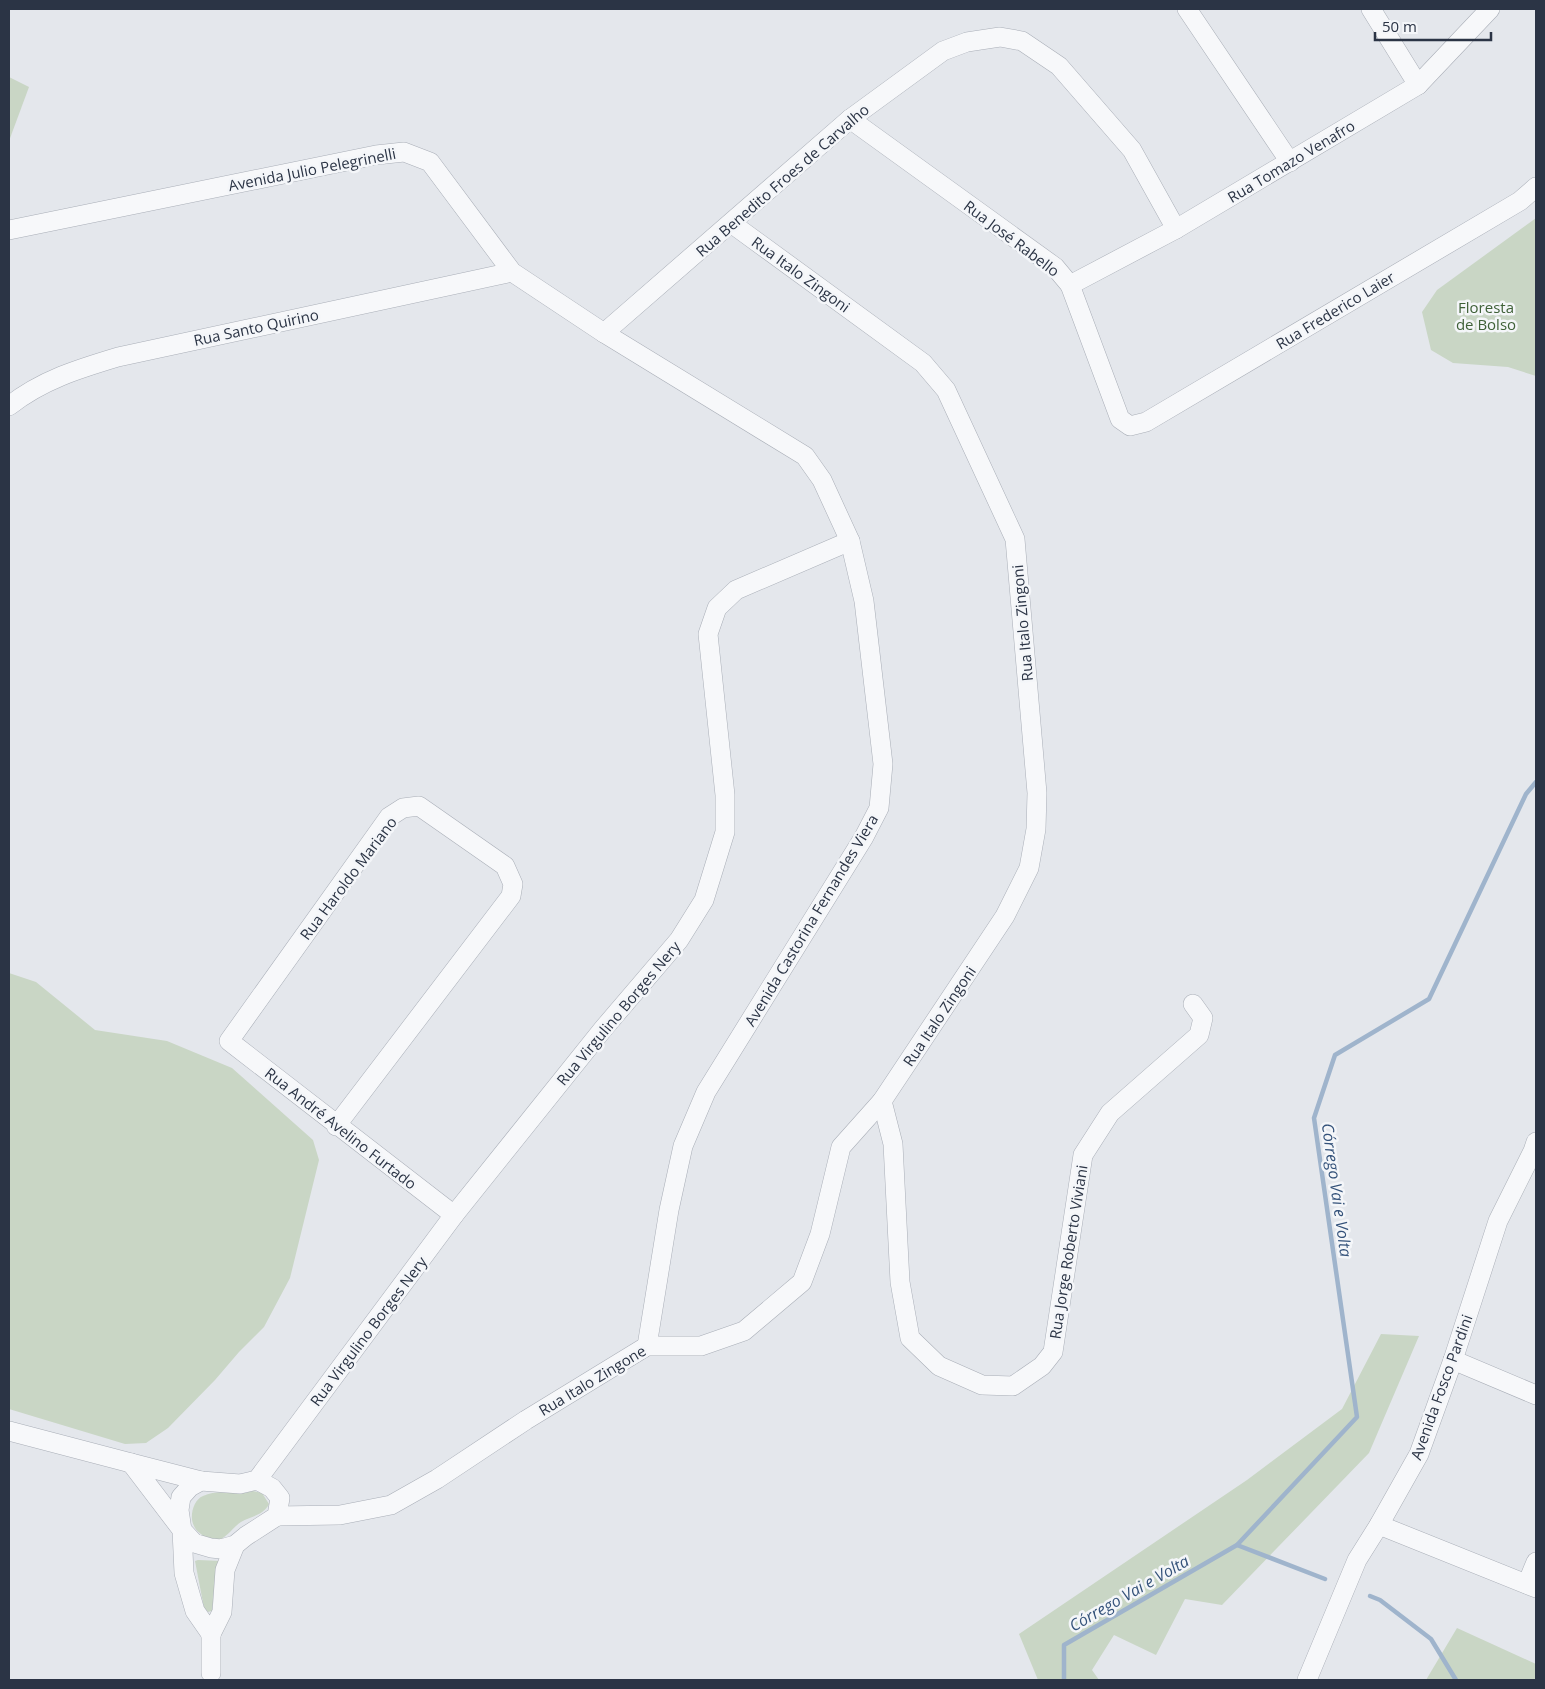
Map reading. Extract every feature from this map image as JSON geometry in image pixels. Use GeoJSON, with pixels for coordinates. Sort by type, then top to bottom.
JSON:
{"type":"FeatureCollection","features":[{"type":"Feature","properties":{"kind":"street"},"geometry":{"type":"LineString","coordinates":[[1187,9],[1290,162]]}},
{"type":"Feature","properties":{"kind":"street"},"geometry":{"type":"LineString","coordinates":[[1371,9],[1418,85]]}},
{"type":"Feature","properties":{"kind":"street","name":"Rua Tomazo Venafro"},"geometry":{"type":"LineString","coordinates":[[1070,285],[1176,229],[1418,85],[1490,9]]}},
{"type":"Feature","properties":{"kind":"street","name":"Rua Benedito Froes de Carvalho"},"geometry":{"type":"LineString","coordinates":[[604,333],[850,119],[943,51],[967,42],[1000,37],[1022,41],[1059,66],[1132,150],[1176,229]]}},
{"type":"Feature","properties":{"kind":"street","name":"Rua José Rabello"},"geometry":{"type":"LineString","coordinates":[[850,119],[1055,267],[1070,285],[1120,419],[1130,426]]}},
{"type":"Feature","properties":{"kind":"street","name":"Avenida Julio Pelegrinelli"},"geometry":{"type":"LineString","coordinates":[[9,230],[376,154],[404,152],[430,162],[512,272],[604,333]]}},
{"type":"Feature","properties":{"kind":"street","name":"Rua Frederico Laier"},"geometry":{"type":"LineString","coordinates":[[1130,426],[1146,422],[1520,201],[1536,187]]}},
{"type":"Feature","properties":{"kind":"street","name":"Rua Italo Zingoni"},"geometry":{"type":"LineString","coordinates":[[731,223],[924,363],[946,390],[1015,539],[1038,793],[1036,829],[1029,868],[1005,916],[882,1101]]}},
{"type":"Feature","properties":{"kind":"street","name":"Rua Santo Quirino"},"geometry":{"type":"LineString","coordinates":[[9,406],[26,392],[67,373],[118,357],[512,272]]}},
{"type":"Feature","properties":{"kind":"street","name":"Avenida Castorina Fernandes Viera"},"geometry":{"type":"LineString","coordinates":[[604,333],[805,456],[822,480],[850,541],[864,601],[883,764],[879,808],[864,837],[706,1092],[695,1116],[683,1146],[669,1210],[647,1346]]}},
{"type":"Feature","properties":{"kind":"street","name":"Rua Virgulino Borges Nery"},"geometry":{"type":"LineString","coordinates":[[257,1480],[454,1215],[602,1029],[679,940],[704,900],[725,832],[725,795],[708,634],[716,608],[736,590],[850,541]]}},
{"type":"Feature","properties":{"kind":"street","name":"Rua Haroldo Mariano"},"geometry":{"type":"LineString","coordinates":[[229,1041],[389,817],[402,808],[420,806],[505,866],[513,884],[512,896],[336,1126]]}},
{"type":"Feature","properties":{"kind":"street","name":"Rua Jorge Roberto Viviani"},"geometry":{"type":"LineString","coordinates":[[882,1101],[893,1144],[900,1282],[910,1338],[939,1366],[982,1385],[1013,1386],[1042,1366],[1053,1352],[1083,1155],[1110,1112],[1199,1035],[1203,1018],[1193,1004]]}},
{"type":"Feature","properties":{"kind":"street","name":"Rua André Avelino Furtado"},"geometry":{"type":"LineString","coordinates":[[229,1041],[336,1126],[454,1215]]}},
{"type":"Feature","properties":{"kind":"street","name":"Rua Italo Zingone"},"geometry":{"type":"LineString","coordinates":[[277,1516],[340,1516],[391,1505],[437,1479],[526,1420],[647,1346],[701,1346],[744,1331],[802,1282],[820,1234],[841,1147],[882,1101]]}},
{"type":"Feature","properties":{"kind":"street","name":"Avenida Fosco Pardini"},"geometry":{"type":"LineString","coordinates":[[1307,1680],[1357,1560],[1419,1454],[1453,1360],[1498,1221],[1536,1142]]}},
{"type":"Feature","properties":{"kind":"street"},"geometry":{"type":"LineString","coordinates":[[1453,1360],[1536,1395]]}},
{"type":"Feature","properties":{"kind":"street"},"geometry":{"type":"LineString","coordinates":[[9,1431],[201,1481],[240,1484],[257,1480],[272,1488],[280,1498],[277,1516],[235,1545],[221,1549],[194,1543],[131,1463]]}},
{"type":"Feature","properties":{"kind":"street"},"geometry":{"type":"LineString","coordinates":[[201,1481],[190,1487],[181,1497],[179,1510],[184,1573],[195,1611],[210,1634]]}},
{"type":"Feature","properties":{"kind":"street"},"geometry":{"type":"LineString","coordinates":[[1379,1525],[1531,1586],[1536,1562]]}},
{"type":"Feature","properties":{"kind":"street"},"geometry":{"type":"LineString","coordinates":[[211,1673],[210,1634],[222,1612],[225,1570],[235,1545]]}},
{"type":"Feature","properties":{"kind":"green space"},"geometry":{"type":"Polygon","coordinates":[[[9,77],[29,87],[9,141],[9,77]]]}},
{"type":"Feature","properties":{"kind":"green space","name":"Floresta de Bolso"},"geometry":{"type":"Polygon","coordinates":[[[1536,218],[1536,376],[1508,367],[1453,363],[1431,350],[1422,312],[1437,290],[1536,218]]]}},
{"type":"Feature","properties":{"kind":"green space"},"geometry":{"type":"Polygon","coordinates":[[[9,973],[36,982],[95,1030],[167,1041],[232,1068],[313,1140],[319,1160],[290,1278],[264,1327],[168,1428],[146,1443],[125,1444],[9,1409],[9,973]]]}},
{"type":"Feature","properties":{"kind":"green space"},"geometry":{"type":"Polygon","coordinates":[[[1381,1334],[1419,1336],[1369,1453],[1222,1605],[1185,1599],[1156,1655],[1114,1635],[1092,1670],[1099,1680],[1038,1680],[1019,1634],[1247,1480],[1342,1409],[1381,1334]]]}},
{"type":"Feature","properties":{"kind":"green space"},"geometry":{"type":"Polygon","coordinates":[[[253,1491],[262,1493],[269,1504],[264,1511],[241,1522],[220,1540],[210,1540],[200,1534],[195,1528],[192,1518],[194,1505],[203,1496],[222,1492],[241,1493],[253,1491]]]}},
{"type":"Feature","properties":{"kind":"green space"},"geometry":{"type":"Polygon","coordinates":[[[195,1561],[222,1561],[215,1585],[212,1611],[208,1612],[204,1608],[195,1561]]]}},
{"type":"Feature","properties":{"kind":"green space"},"geometry":{"type":"Polygon","coordinates":[[[1457,1628],[1536,1664],[1536,1680],[1426,1680],[1457,1628]]]}},
{"type":"Feature","properties":{"kind":"waterway","name":"Córrego Vai e Volta"},"geometry":{"type":"LineString","coordinates":[[1064,1680],[1064,1645],[1237,1545],[1357,1417],[1314,1118],[1335,1055],[1429,999],[1526,794],[1536,782]]}},
{"type":"Feature","properties":{"kind":"waterway","name":"Córrego Vai e Volta"},"geometry":{"type":"LineString","coordinates":[[1237,1545],[1325,1579]]}},
{"type":"Feature","properties":{"kind":"waterway","name":"Córrego Vai e Volta"},"geometry":{"type":"LineString","coordinates":[[1370,1596],[1380,1600],[1431,1639],[1456,1680]]}}]}
